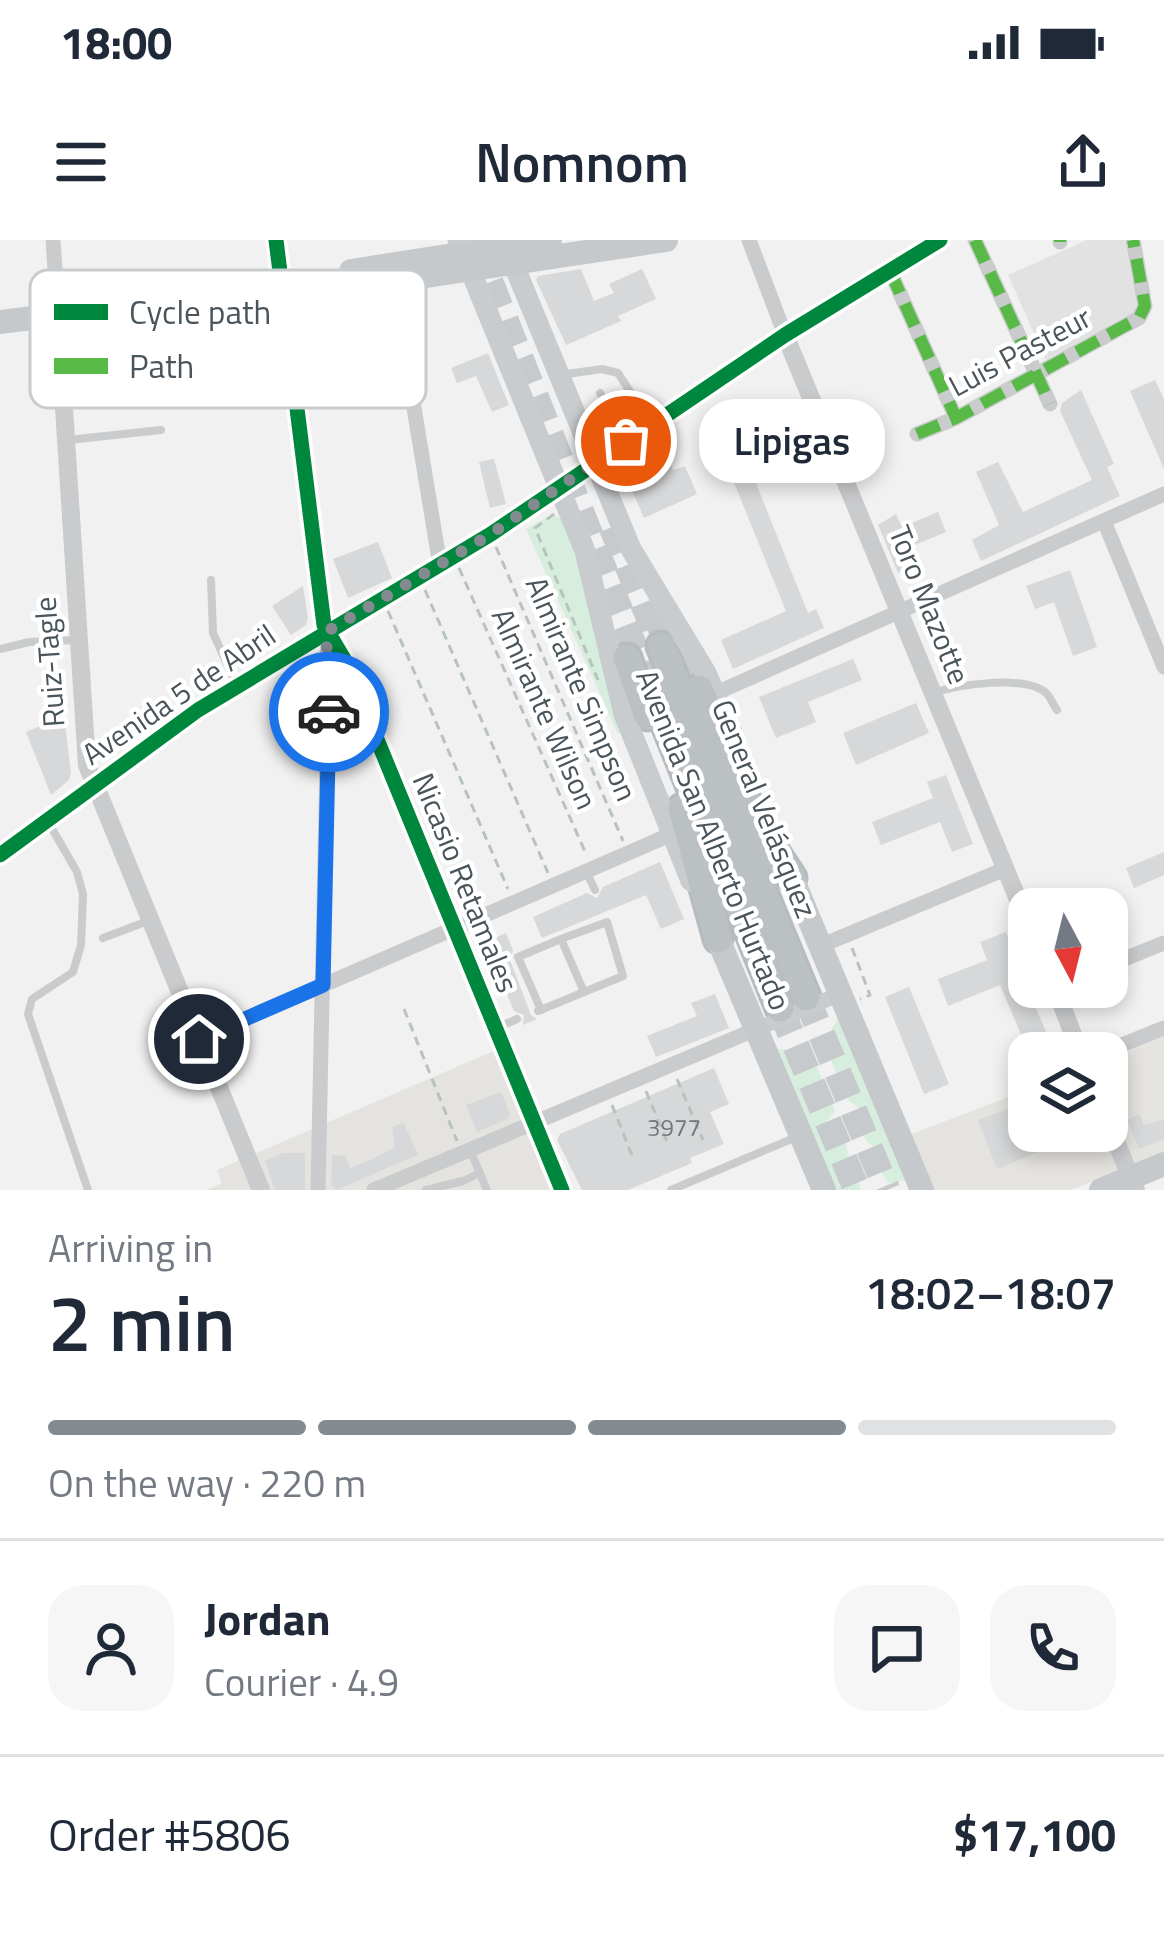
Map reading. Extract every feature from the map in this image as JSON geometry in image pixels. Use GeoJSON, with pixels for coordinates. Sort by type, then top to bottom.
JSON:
{"type":"FeatureCollection","features":[{"type":"Feature","properties":{"kind":"highway","name":"General Velásquez"},"geometry":{"type":"LineString","coordinates":[[654,694],[793,1002],[661,646]]}},
{"type":"Feature","properties":{"kind":"highway"},"geometry":{"type":"LineString","coordinates":[[627,658],[681,803],[718,939]]}},
{"type":"Feature","properties":{"kind":"highway"},"geometry":{"type":"LineString","coordinates":[[708,691],[757,823],[792,878]]}},
{"type":"Feature","properties":{"kind":"main road"},"geometry":{"type":"LineString","coordinates":[[508,251],[550,240]]}},
{"type":"Feature","properties":{"kind":"main road"},"geometry":{"type":"LineString","coordinates":[[362,270],[465,255],[666,240]]}},
{"type":"Feature","properties":{"kind":"main road","name":"Avenida San Alberto Hurtado"},"geometry":{"type":"LineString","coordinates":[[508,251],[641,570],[708,691]]}},
{"type":"Feature","properties":{"kind":"main road"},"geometry":{"type":"LineString","coordinates":[[423,270],[465,255]]}},
{"type":"Feature","properties":{"kind":"main road","name":"Avenida San Alberto Hurtado"},"geometry":{"type":"LineString","coordinates":[[465,255],[590,566],[626,718],[824,1190]]}},
{"type":"Feature","properties":{"kind":"main road"},"geometry":{"type":"LineString","coordinates":[[0,322],[30,318]]}},
{"type":"Feature","properties":{"kind":"main road","name":"Avenida San Alberto Hurtado"},"geometry":{"type":"LineString","coordinates":[[792,878],[922,1190]]}},
{"type":"Feature","properties":{"kind":"main road"},"geometry":{"type":"LineString","coordinates":[[1101,1190],[1133,1184],[1164,1164]]}},
{"type":"Feature","properties":{"kind":"street","name":"Ruiz-Tagle"},"geometry":{"type":"LineString","coordinates":[[53,240],[55,270]]}},
{"type":"Feature","properties":{"kind":"street","name":"Nicasio Retamales"},"geometry":{"type":"LineString","coordinates":[[276,240],[280,270]]}},
{"type":"Feature","properties":{"kind":"street","name":"Toro Mazotte"},"geometry":{"type":"LineString","coordinates":[[748,240],[1013,888]]}},
{"type":"Feature","properties":{"kind":"street","name":"Avenida 5 de Abril"},"geometry":{"type":"LineString","coordinates":[[0,855],[93,784],[237,686],[440,566],[785,335],[940,240]]}},
{"type":"Feature","properties":{"kind":"street"},"geometry":{"type":"LineString","coordinates":[[975,240],[1050,404]]}},
{"type":"Feature","properties":{"kind":"street","name":"Luis Pasteur"},"geometry":{"type":"LineString","coordinates":[[917,434],[956,418],[1135,321],[1144,311],[1133,240]]}},
{"type":"Feature","properties":{"kind":"street"},"geometry":{"type":"LineString","coordinates":[[890,271],[956,418]]}},
{"type":"Feature","properties":{"kind":"street","name":"Ruiz-Tagle"},"geometry":{"type":"LineString","coordinates":[[64,408],[86,765],[150,920],[192,1042],[261,1190]]}},
{"type":"Feature","properties":{"kind":"street","name":"Nicasio Retamales"},"geometry":{"type":"LineString","coordinates":[[298,408],[326,632],[357,689],[562,1190]]}},
{"type":"Feature","properties":{"kind":"street"},"geometry":{"type":"LineString","coordinates":[[413,408],[440,566]]}},
{"type":"Feature","properties":{"kind":"street"},"geometry":{"type":"LineString","coordinates":[[708,691],[901,613],[1164,494]]}},
{"type":"Feature","properties":{"kind":"street"},"geometry":{"type":"LineString","coordinates":[[1104,521],[1164,667]]}},
{"type":"Feature","properties":{"kind":"street"},"geometry":{"type":"LineString","coordinates":[[318,1190],[329,700],[326,632]]}},
{"type":"Feature","properties":{"kind":"street"},"geometry":{"type":"LineString","coordinates":[[329,700],[357,689]]}},
{"type":"Feature","properties":{"kind":"street"},"geometry":{"type":"LineString","coordinates":[[192,1042],[587,865],[672,834]]}},
{"type":"Feature","properties":{"kind":"street"},"geometry":{"type":"LineString","coordinates":[[820,946],[1005,869]]}},
{"type":"Feature","properties":{"kind":"street"},"geometry":{"type":"LineString","coordinates":[[1128,958],[1164,943]]}},
{"type":"Feature","properties":{"kind":"street"},"geometry":{"type":"LineString","coordinates":[[374,1190],[756,1029],[842,999]]}},
{"type":"Feature","properties":{"kind":"street"},"geometry":{"type":"LineString","coordinates":[[1128,1043],[1164,1028]]}},
{"type":"Feature","properties":{"kind":"street"},"geometry":{"type":"LineString","coordinates":[[1120,1152],[1133,1184]]}},
{"type":"Feature","properties":{"kind":"lane"},"geometry":{"type":"LineString","coordinates":[[558,375],[602,369],[618,373],[651,424]]}},
{"type":"Feature","properties":{"kind":"lane"},"geometry":{"type":"LineString","coordinates":[[600,393],[626,441]]}},
{"type":"Feature","properties":{"kind":"lane"},"geometry":{"type":"LineString","coordinates":[[582,433],[640,406]]}},
{"type":"Feature","properties":{"kind":"lane"},"geometry":{"type":"LineString","coordinates":[[66,440],[161,430]]}},
{"type":"Feature","properties":{"kind":"lane"},"geometry":{"type":"LineString","coordinates":[[211,580],[212,634],[237,686]]}},
{"type":"Feature","properties":{"kind":"lane"},"geometry":{"type":"LineString","coordinates":[[0,649],[29,642],[78,640]]}},
{"type":"Feature","properties":{"kind":"lane"},"geometry":{"type":"LineString","coordinates":[[933,693],[974,684],[1029,686],[1047,694],[1057,710]]}},
{"type":"Feature","properties":{"kind":"lane"},"geometry":{"type":"LineString","coordinates":[[46,818],[69,851],[83,894],[81,945],[73,972],[28,1006],[88,1190]]}},
{"type":"Feature","properties":{"kind":"lane"},"geometry":{"type":"LineString","coordinates":[[587,865],[596,890]]}},
{"type":"Feature","properties":{"kind":"lane"},"geometry":{"type":"LineString","coordinates":[[605,918],[623,976],[540,1011],[518,957],[561,938],[605,918]]}},
{"type":"Feature","properties":{"kind":"lane"},"geometry":{"type":"LineString","coordinates":[[103,938],[150,920]]}},
{"type":"Feature","properties":{"kind":"lane"},"geometry":{"type":"LineString","coordinates":[[561,938],[584,992]]}},
{"type":"Feature","properties":{"kind":"lane"},"geometry":{"type":"LineString","coordinates":[[496,1029],[517,1019]]}},
{"type":"Feature","properties":{"kind":"lane"},"geometry":{"type":"LineString","coordinates":[[670,1190],[801,1135]]}},
{"type":"Feature","properties":{"kind":"lane"},"geometry":{"type":"LineString","coordinates":[[470,1150],[487,1190]]}},
{"type":"Feature","properties":{"kind":"lane"},"geometry":{"type":"LineString","coordinates":[[426,1190],[480,1173]]}},
{"type":"Feature","properties":{"kind":"path"},"geometry":{"type":"LineString","coordinates":[[555,512],[535,528],[598,679]]}},
{"type":"Feature","properties":{"kind":"path"},"geometry":{"type":"LineString","coordinates":[[428,596],[549,876]]}},
{"type":"Feature","properties":{"kind":"path"},"geometry":{"type":"LineString","coordinates":[[390,615],[509,893]]}},
{"type":"Feature","properties":{"kind":"path"},"geometry":{"type":"LineString","coordinates":[[842,999],[870,995],[847,935]]}},
{"type":"Feature","properties":{"kind":"path"},"geometry":{"type":"LineString","coordinates":[[404,1009],[455,1136]]}},
{"type":"Feature","properties":{"kind":"path"},"geometry":{"type":"LineString","coordinates":[[671,1066],[703,1140]]}},
{"type":"Feature","properties":{"kind":"path"},"geometry":{"type":"LineString","coordinates":[[640,1078],[668,1144]]}},
{"type":"Feature","properties":{"kind":"path"},"geometry":{"type":"LineString","coordinates":[[607,1092],[634,1158]]}},
{"type":"Feature","properties":{"kind":"shaded area"},"geometry":{"type":"Polygon","coordinates":[[[1087,240],[1125,240],[1138,310],[1046,360],[1008,275],[1087,240]]]}},
{"type":"Feature","properties":{"kind":"shaded area"},"geometry":{"type":"Polygon","coordinates":[[[1164,1036],[1164,1152],[1071,1190],[927,1190],[904,1137],[1008,1097],[1008,1152],[1128,1152],[1128,1051],[1164,1036]]]}},
{"type":"Feature","properties":{"kind":"shaded area"},"geometry":{"type":"Polygon","coordinates":[[[496,1050],[554,1190],[207,1190],[222,1183],[217,1170],[496,1050]]]}},
{"type":"Feature","properties":{"kind":"green space"},"geometry":{"type":"Polygon","coordinates":[[[551,515],[568,520],[624,730],[618,734],[526,529],[551,515]]]}},
{"type":"Feature","properties":{"kind":"green space"},"geometry":{"type":"Polygon","coordinates":[[[839,1016],[906,1180],[888,1183],[876,1162],[883,1152],[867,1142],[857,1122],[864,1112],[846,1098],[824,1043],[839,1016]]]}},
{"type":"Feature","properties":{"kind":"green space"},"geometry":{"type":"Polygon","coordinates":[[[776,1049],[810,1050],[835,1111],[827,1121],[841,1130],[849,1156],[843,1168],[857,1175],[861,1190],[833,1190],[776,1049]]]}},
{"type":"Feature","properties":{"kind":"building"},"geometry":{"type":"Polygon","coordinates":[[[581,269],[594,301],[614,293],[609,284],[642,269],[656,299],[618,316],[621,321],[566,345],[536,280],[581,269]]]}},
{"type":"Feature","properties":{"kind":"building"},"geometry":{"type":"Polygon","coordinates":[[[488,353],[509,405],[492,412],[476,376],[457,383],[451,368],[488,353]]]}},
{"type":"Feature","properties":{"kind":"building"},"geometry":{"type":"Polygon","coordinates":[[[1155,380],[1164,399],[1164,469],[1130,391],[1155,380]]]}},
{"type":"Feature","properties":{"kind":"building"},"geometry":{"type":"Polygon","coordinates":[[[1081,390],[1114,464],[1107,467],[1120,496],[981,561],[972,540],[999,525],[976,472],[998,462],[1023,512],[1092,480],[1060,411],[1062,403],[1081,390]]]}},
{"type":"Feature","properties":{"kind":"building"},"geometry":{"type":"Polygon","coordinates":[[[658,438],[673,470],[685,466],[697,494],[644,518],[623,461],[658,438]]]}},
{"type":"Feature","properties":{"kind":"building"},"geometry":{"type":"Polygon","coordinates":[[[741,446],[808,613],[816,609],[824,628],[733,669],[721,640],[786,611],[722,453],[741,446]]]}},
{"type":"Feature","properties":{"kind":"building"},"geometry":{"type":"Polygon","coordinates":[[[494,459],[506,504],[490,508],[479,462],[494,459]]]}},
{"type":"Feature","properties":{"kind":"building"},"geometry":{"type":"Polygon","coordinates":[[[938,512],[946,532],[910,547],[917,564],[898,573],[878,525],[896,514],[902,527],[938,512]]]}},
{"type":"Feature","properties":{"kind":"building"},"geometry":{"type":"Polygon","coordinates":[[[378,542],[392,578],[348,598],[333,559],[378,542]]]}},
{"type":"Feature","properties":{"kind":"building"},"geometry":{"type":"Polygon","coordinates":[[[1070,570],[1097,647],[1073,656],[1054,602],[1035,609],[1026,586],[1070,570]]]}},
{"type":"Feature","properties":{"kind":"building"},"geometry":{"type":"Polygon","coordinates":[[[303,586],[308,618],[291,635],[272,606],[303,586]]]}},
{"type":"Feature","properties":{"kind":"building"},"geometry":{"type":"Polygon","coordinates":[[[853,659],[862,680],[808,702],[816,722],[776,738],[759,697],[853,659]]]}},
{"type":"Feature","properties":{"kind":"building"},"geometry":{"type":"Polygon","coordinates":[[[916,703],[929,733],[856,765],[843,733],[916,703]]]}},
{"type":"Feature","properties":{"kind":"building"},"geometry":{"type":"Polygon","coordinates":[[[64,716],[71,773],[51,795],[26,732],[64,716]]]}},
{"type":"Feature","properties":{"kind":"building"},"geometry":{"type":"Polygon","coordinates":[[[946,775],[973,844],[952,852],[940,822],[881,845],[872,822],[933,798],[927,782],[946,775]]]}},
{"type":"Feature","properties":{"kind":"building"},"geometry":{"type":"Polygon","coordinates":[[[1164,852],[1164,875],[1134,888],[1126,868],[1164,852]]]}},
{"type":"Feature","properties":{"kind":"building"},"geometry":{"type":"Polygon","coordinates":[[[660,862],[684,919],[661,929],[646,895],[542,938],[533,917],[587,893],[597,898],[603,887],[660,862]]]}},
{"type":"Feature","properties":{"kind":"building"},"geometry":{"type":"Polygon","coordinates":[[[1006,932],[1008,1004],[1000,985],[948,1006],[938,979],[987,960],[980,942],[1006,932]]]}},
{"type":"Feature","properties":{"kind":"building"},"geometry":{"type":"Polygon","coordinates":[[[506,933],[513,950],[510,960],[531,1015],[537,1019],[523,1025],[524,1015],[514,1011],[485,942],[506,933]]]}},
{"type":"Feature","properties":{"kind":"building"},"geometry":{"type":"Polygon","coordinates":[[[909,987],[949,1084],[924,1094],[885,997],[909,987]]]}},
{"type":"Feature","properties":{"kind":"building"},"geometry":{"type":"Polygon","coordinates":[[[715,994],[729,1028],[656,1057],[647,1036],[697,1016],[691,1003],[715,994]]]}},
{"type":"Feature","properties":{"kind":"building"},"geometry":{"type":"Polygon","coordinates":[[[1010,1008],[1036,1008],[1046,1032],[1020,1032],[1010,1008]]]}},
{"type":"Feature","properties":{"kind":"building"},"geometry":{"type":"Polygon","coordinates":[[[714,1068],[729,1104],[710,1112],[724,1144],[628,1190],[582,1190],[557,1140],[560,1134],[714,1068]]]}},
{"type":"Feature","properties":{"kind":"building"},"geometry":{"type":"Polygon","coordinates":[[[501,1092],[508,1119],[477,1132],[466,1105],[501,1092]]]}},
{"type":"Feature","properties":{"kind":"building"},"geometry":{"type":"Polygon","coordinates":[[[1008,1109],[1008,1152],[1039,1152],[997,1169],[978,1120],[1008,1109]]]}},
{"type":"Feature","properties":{"kind":"building"},"geometry":{"type":"Polygon","coordinates":[[[1140,1114],[1144,1125],[1164,1120],[1164,1139],[1139,1149],[1128,1120],[1140,1114]]]}},
{"type":"Feature","properties":{"kind":"building"},"geometry":{"type":"Polygon","coordinates":[[[404,1123],[418,1155],[336,1190],[331,1185],[332,1155],[346,1156],[350,1168],[372,1159],[395,1147],[392,1127],[404,1123]]]}},
{"type":"Feature","properties":{"kind":"building"},"geometry":{"type":"Polygon","coordinates":[[[283,1153],[305,1153],[305,1190],[275,1190],[265,1161],[283,1153]]]}},
{"type":"Feature","properties":{"kind":"tunnel"},"geometry":{"type":"LineString","coordinates":[[475,244],[646,677]]}},
{"type":"Feature","properties":{"kind":"tunnel"},"geometry":{"type":"LineString","coordinates":[[612,527],[661,646]]}},
{"type":"Feature","properties":{"kind":"tunnel"},"geometry":{"type":"LineString","coordinates":[[657,621],[699,689]]}},
{"type":"Feature","properties":{"kind":"tunnel"},"geometry":{"type":"LineString","coordinates":[[806,997],[887,1190]]}},
{"type":"Feature","properties":{"kind":"tunnel"},"geometry":{"type":"LineString","coordinates":[[780,1008],[857,1190]]}},
{"type":"Feature","properties":{"kind":"marked path"},"geometry":{"type":"LineString","coordinates":[[975,240],[1050,404]]}},
{"type":"Feature","properties":{"kind":"marked path"},"geometry":{"type":"LineString","coordinates":[[917,434],[956,418],[1139,318],[1145,306],[1133,240]]}},
{"type":"Feature","properties":{"kind":"marked path"},"geometry":{"type":"LineString","coordinates":[[890,271],[956,418]]}},
{"type":"Feature","properties":{"kind":"cycle path"},"geometry":{"type":"LineString","coordinates":[[276,240],[280,270]]}},
{"type":"Feature","properties":{"kind":"cycle path"},"geometry":{"type":"LineString","coordinates":[[0,855],[198,710],[491,534],[785,335],[940,240]]}},
{"type":"Feature","properties":{"kind":"cycle path"},"geometry":{"type":"LineString","coordinates":[[297,408],[324,625],[344,659],[562,1190]]}},
{"type":"Feature","properties":{"kind":"way so far"},"geometry":{"type":"LineString","coordinates":[[329,712],[326,632],[491,534],[626,441]]}},
{"type":"Feature","properties":{"kind":"place","name":"Lipigas"},"geometry":{"type":"Point","coordinates":[626,441]}},
{"type":"Feature","properties":{"kind":"route"},"geometry":{"type":"LineString","coordinates":[[199,1039],[323,985],[329,712]]}}]}
